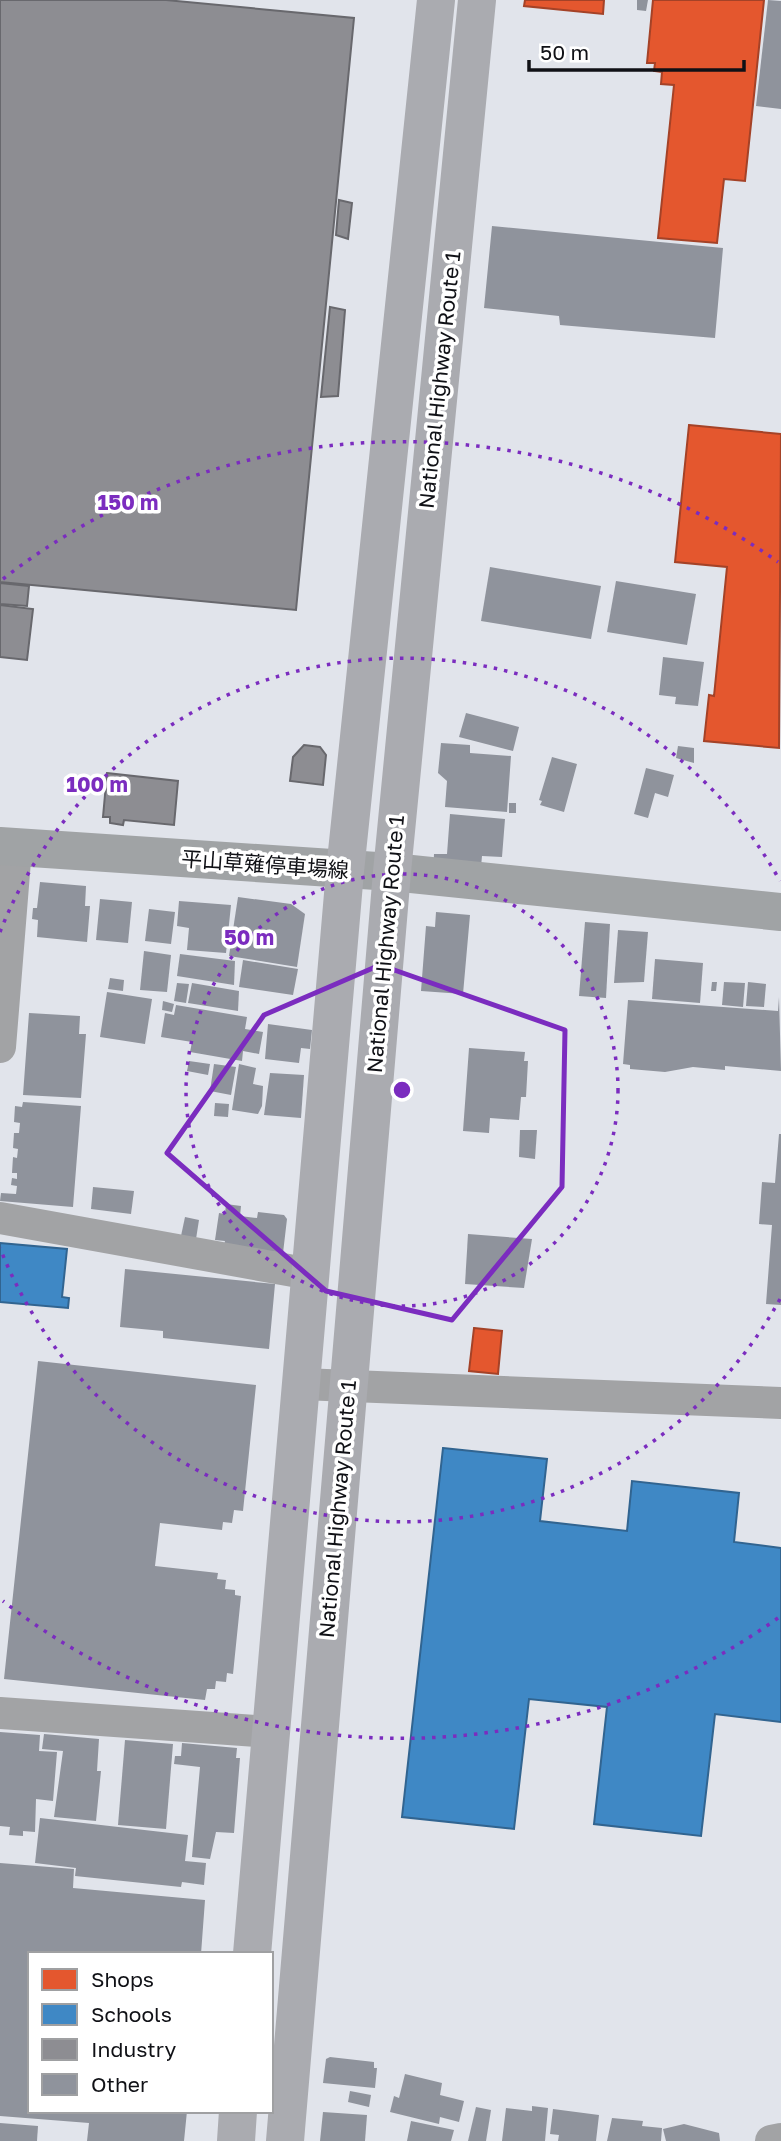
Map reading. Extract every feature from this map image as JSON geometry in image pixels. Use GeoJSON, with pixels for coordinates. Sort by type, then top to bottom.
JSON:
{"type":"FeatureCollection","features":[{"type":"Feature","properties":{"kind":"highway","name":"National Highway Route 1"},"geometry":{"type":"LineString","coordinates":[[252,1952],[345,870],[436,0]]}},
{"type":"Feature","properties":{"kind":"highway","name":"National Highway Route 1"},"geometry":{"type":"LineString","coordinates":[[285,2141],[392,872],[477,0]]}},
{"type":"Feature","properties":{"kind":"highway"},"geometry":{"type":"LineString","coordinates":[[236,2141],[238,2113]]}},
{"type":"Feature","properties":{"kind":"main road","name":"平山草薙停車場線"},"geometry":{"type":"LineString","coordinates":[[8,847],[392,872],[781,912]]}},
{"type":"Feature","properties":{"kind":"street"},"geometry":{"type":"LineString","coordinates":[[0,1047],[8,847]]}},
{"type":"Feature","properties":{"kind":"street"},"geometry":{"type":"LineString","coordinates":[[0,1218],[310,1274]]}},
{"type":"Feature","properties":{"kind":"street"},"geometry":{"type":"LineString","coordinates":[[301,1384],[781,1403]]}},
{"type":"Feature","properties":{"kind":"street"},"geometry":{"type":"LineString","coordinates":[[0,1713],[271,1732]]}},
{"type":"Feature","properties":{"kind":"street"},"geometry":{"type":"LineString","coordinates":[[771,2141],[781,2139]]}},
{"type":"Feature","properties":{"kind":"highlighted area"},"geometry":{"type":"Polygon","coordinates":[[[380,965],[565,1030],[562,1187],[452,1320],[326,1291],[167,1153],[264,1015],[380,965]]]}},
{"type":"Feature","properties":{"kind":"building: Shops"},"geometry":{"type":"Polygon","coordinates":[[[525,0],[604,0],[603,14],[524,6],[525,0]]]}},
{"type":"Feature","properties":{"kind":"building: Shops"},"geometry":{"type":"Polygon","coordinates":[[[653,0],[764,0],[745,181],[724,179],[717,243],[658,238],[674,85],[661,84],[662,72],[654,71],[655,63],[647,63],[653,0]]]}},
{"type":"Feature","properties":{"kind":"building: Shops"},"geometry":{"type":"Polygon","coordinates":[[[689,425],[781,434],[779,748],[704,741],[709,695],[714,696],[727,567],[675,562],[689,425]]]}},
{"type":"Feature","properties":{"kind":"building: Shops"},"geometry":{"type":"Polygon","coordinates":[[[474,1328],[502,1331],[498,1374],[469,1371],[474,1328]]]}},
{"type":"Feature","properties":{"kind":"building: Schools"},"geometry":{"type":"Polygon","coordinates":[[[0,1243],[67,1249],[62,1297],[69,1298],[68,1308],[0,1302],[0,1243]]]}},
{"type":"Feature","properties":{"kind":"building: Schools"},"geometry":{"type":"Polygon","coordinates":[[[443,1448],[547,1459],[540,1521],[627,1531],[632,1481],[739,1493],[734,1542],[781,1548],[781,1722],[715,1714],[701,1836],[594,1824],[607,1707],[529,1699],[514,1829],[402,1817],[443,1448]]]}},
{"type":"Feature","properties":{"kind":"building: Industry"},"geometry":{"type":"Polygon","coordinates":[[[0,0],[166,0],[354,18],[296,610],[0,582],[0,0]]]}},
{"type":"Feature","properties":{"kind":"building: Industry"},"geometry":{"type":"Polygon","coordinates":[[[339,200],[352,203],[348,239],[336,235],[339,200]]]}},
{"type":"Feature","properties":{"kind":"building: Industry"},"geometry":{"type":"Polygon","coordinates":[[[330,307],[345,310],[338,396],[321,397],[330,307]]]}},
{"type":"Feature","properties":{"kind":"building: Industry"},"geometry":{"type":"Polygon","coordinates":[[[0,583],[29,586],[27,606],[0,604],[0,583]]]}},
{"type":"Feature","properties":{"kind":"building: Industry"},"geometry":{"type":"Polygon","coordinates":[[[0,605],[33,609],[27,660],[0,657],[0,605]]]}},
{"type":"Feature","properties":{"kind":"building: Industry"},"geometry":{"type":"Polygon","coordinates":[[[304,745],[320,747],[326,755],[323,785],[290,781],[293,757],[304,745]]]}},
{"type":"Feature","properties":{"kind":"building: Industry"},"geometry":{"type":"Polygon","coordinates":[[[107,773],[178,781],[174,825],[124,820],[123,825],[110,823],[110,817],[103,817],[107,773]]]}},
{"type":"Feature","properties":{"kind":"building: Other"},"geometry":{"type":"Polygon","coordinates":[[[637,0],[648,0],[646,11],[637,10],[637,0]]]}},
{"type":"Feature","properties":{"kind":"building: Other"},"geometry":{"type":"Polygon","coordinates":[[[768,0],[781,1],[781,109],[756,106],[768,0]]]}},
{"type":"Feature","properties":{"kind":"building: Other"},"geometry":{"type":"Polygon","coordinates":[[[492,226],[723,248],[715,338],[560,325],[559,316],[484,308],[492,226]]]}},
{"type":"Feature","properties":{"kind":"building: Other"},"geometry":{"type":"Polygon","coordinates":[[[490,567],[601,586],[591,639],[481,621],[490,567]]]}},
{"type":"Feature","properties":{"kind":"building: Other"},"geometry":{"type":"Polygon","coordinates":[[[616,581],[696,594],[687,645],[607,632],[616,581]]]}},
{"type":"Feature","properties":{"kind":"building: Other"},"geometry":{"type":"Polygon","coordinates":[[[663,657],[704,662],[698,706],[675,704],[676,697],[659,695],[663,657]]]}},
{"type":"Feature","properties":{"kind":"building: Other"},"geometry":{"type":"Polygon","coordinates":[[[466,713],[519,727],[513,751],[459,737],[466,713]]]}},
{"type":"Feature","properties":{"kind":"building: Other"},"geometry":{"type":"Polygon","coordinates":[[[441,743],[470,745],[470,753],[511,756],[507,812],[445,807],[447,781],[438,773],[441,743]]]}},
{"type":"Feature","properties":{"kind":"building: Other"},"geometry":{"type":"Polygon","coordinates":[[[678,746],[694,748],[694,763],[676,758],[678,746]]]}},
{"type":"Feature","properties":{"kind":"building: Other"},"geometry":{"type":"Polygon","coordinates":[[[552,757],[577,764],[564,812],[540,805],[542,801],[539,800],[552,757]]]}},
{"type":"Feature","properties":{"kind":"building: Other"},"geometry":{"type":"Polygon","coordinates":[[[646,768],[674,775],[668,797],[655,793],[648,818],[634,814],[646,768]]]}},
{"type":"Feature","properties":{"kind":"building: Other"},"geometry":{"type":"Polygon","coordinates":[[[509,803],[516,803],[516,813],[509,813],[509,803]]]}},
{"type":"Feature","properties":{"kind":"building: Other"},"geometry":{"type":"Polygon","coordinates":[[[450,814],[505,819],[502,857],[482,856],[480,878],[433,875],[434,854],[447,854],[450,814]]]}},
{"type":"Feature","properties":{"kind":"building: Other"},"geometry":{"type":"Polygon","coordinates":[[[40,882],[86,886],[85,906],[90,906],[87,942],[37,937],[38,920],[32,919],[33,908],[37,908],[40,882]]]}},
{"type":"Feature","properties":{"kind":"building: Other"},"geometry":{"type":"Polygon","coordinates":[[[238,897],[291,904],[305,914],[297,967],[229,956],[238,897]]]}},
{"type":"Feature","properties":{"kind":"building: Other"},"geometry":{"type":"Polygon","coordinates":[[[100,899],[132,902],[128,943],[96,940],[100,899]]]}},
{"type":"Feature","properties":{"kind":"building: Other"},"geometry":{"type":"Polygon","coordinates":[[[179,901],[231,905],[226,953],[187,950],[189,928],[177,926],[179,901]]]}},
{"type":"Feature","properties":{"kind":"building: Other"},"geometry":{"type":"Polygon","coordinates":[[[149,909],[175,912],[171,944],[145,941],[149,909]]]}},
{"type":"Feature","properties":{"kind":"building: Other"},"geometry":{"type":"Polygon","coordinates":[[[436,912],[470,915],[463,994],[421,991],[426,926],[435,927],[436,912]]]}},
{"type":"Feature","properties":{"kind":"building: Other"},"geometry":{"type":"Polygon","coordinates":[[[585,922],[610,924],[606,998],[579,996],[585,922]]]}},
{"type":"Feature","properties":{"kind":"building: Other"},"geometry":{"type":"Polygon","coordinates":[[[618,930],[648,932],[644,982],[614,983],[618,930]]]}},
{"type":"Feature","properties":{"kind":"building: Other"},"geometry":{"type":"Polygon","coordinates":[[[144,951],[171,955],[167,992],[140,990],[144,951]]]}},
{"type":"Feature","properties":{"kind":"building: Other"},"geometry":{"type":"Polygon","coordinates":[[[180,954],[235,961],[234,985],[177,976],[180,954]]]}},
{"type":"Feature","properties":{"kind":"building: Other"},"geometry":{"type":"Polygon","coordinates":[[[655,959],[703,963],[700,1003],[652,999],[655,959]]]}},
{"type":"Feature","properties":{"kind":"building: Other"},"geometry":{"type":"Polygon","coordinates":[[[243,960],[298,969],[293,995],[239,987],[243,960]]]}},
{"type":"Feature","properties":{"kind":"building: Other"},"geometry":{"type":"Polygon","coordinates":[[[110,978],[124,980],[123,991],[108,989],[110,978]]]}},
{"type":"Feature","properties":{"kind":"building: Other"},"geometry":{"type":"Polygon","coordinates":[[[712,982],[717,982],[716,991],[711,991],[712,982]]]}},
{"type":"Feature","properties":{"kind":"building: Other"},"geometry":{"type":"Polygon","coordinates":[[[724,982],[745,983],[743,1007],[722,1005],[724,982]]]}},
{"type":"Feature","properties":{"kind":"building: Other"},"geometry":{"type":"Polygon","coordinates":[[[748,982],[766,984],[764,1007],[746,1006],[748,982]]]}},
{"type":"Feature","properties":{"kind":"building: Other"},"geometry":{"type":"Polygon","coordinates":[[[177,983],[189,984],[186,1003],[174,1001],[177,983]]]}},
{"type":"Feature","properties":{"kind":"building: Other"},"geometry":{"type":"Polygon","coordinates":[[[192,983],[239,991],[238,1011],[188,1003],[192,983]]]}},
{"type":"Feature","properties":{"kind":"building: Other"},"geometry":{"type":"Polygon","coordinates":[[[107,992],[152,999],[145,1044],[100,1037],[107,992]]]}},
{"type":"Feature","properties":{"kind":"building: Other"},"geometry":{"type":"Polygon","coordinates":[[[779,997],[781,1071],[725,1066],[725,1070],[693,1067],[665,1072],[630,1069],[630,1065],[623,1064],[628,1000],[778,1011],[779,997]]]}},
{"type":"Feature","properties":{"kind":"building: Other"},"geometry":{"type":"Polygon","coordinates":[[[163,1001],[174,1004],[172,1012],[162,1010],[163,1001]]]}},
{"type":"Feature","properties":{"kind":"building: Other"},"geometry":{"type":"Polygon","coordinates":[[[176,1005],[247,1017],[245,1029],[263,1032],[259,1054],[243,1051],[242,1061],[190,1052],[192,1042],[161,1037],[165,1013],[174,1015],[176,1005]]]}},
{"type":"Feature","properties":{"kind":"building: Other"},"geometry":{"type":"Polygon","coordinates":[[[29,1013],[80,1016],[79,1034],[86,1034],[81,1098],[23,1095],[29,1013]]]}},
{"type":"Feature","properties":{"kind":"building: Other"},"geometry":{"type":"Polygon","coordinates":[[[268,1024],[312,1030],[310,1049],[301,1048],[299,1063],[265,1059],[268,1024]]]}},
{"type":"Feature","properties":{"kind":"building: Other"},"geometry":{"type":"Polygon","coordinates":[[[469,1048],[525,1052],[524,1061],[528,1061],[526,1097],[521,1097],[519,1120],[490,1118],[489,1133],[463,1131],[469,1048]]]}},
{"type":"Feature","properties":{"kind":"building: Other"},"geometry":{"type":"Polygon","coordinates":[[[189,1061],[210,1064],[208,1075],[187,1071],[189,1061]]]}},
{"type":"Feature","properties":{"kind":"building: Other"},"geometry":{"type":"Polygon","coordinates":[[[214,1064],[236,1067],[231,1095],[210,1091],[214,1064]]]}},
{"type":"Feature","properties":{"kind":"building: Other"},"geometry":{"type":"Polygon","coordinates":[[[239,1064],[256,1068],[253,1084],[263,1086],[262,1106],[258,1114],[232,1110],[239,1064]]]}},
{"type":"Feature","properties":{"kind":"building: Other"},"geometry":{"type":"Polygon","coordinates":[[[270,1073],[304,1075],[301,1118],[264,1115],[270,1073]]]}},
{"type":"Feature","properties":{"kind":"building: Other"},"geometry":{"type":"Polygon","coordinates":[[[23,1102],[81,1106],[73,1207],[0,1201],[1,1193],[16,1194],[17,1186],[11,1185],[12,1178],[17,1179],[17,1173],[12,1173],[13,1157],[17,1158],[18,1149],[13,1148],[14,1133],[19,1133],[20,1123],[14,1122],[15,1106],[22,1107],[23,1102]]]}},
{"type":"Feature","properties":{"kind":"building: Other"},"geometry":{"type":"Polygon","coordinates":[[[215,1103],[229,1104],[228,1117],[214,1116],[215,1103]]]}},
{"type":"Feature","properties":{"kind":"building: Other"},"geometry":{"type":"Polygon","coordinates":[[[520,1130],[537,1130],[535,1159],[519,1157],[520,1130]]]}},
{"type":"Feature","properties":{"kind":"building: Other"},"geometry":{"type":"Polygon","coordinates":[[[779,1134],[781,1305],[766,1304],[772,1225],[759,1224],[762,1182],[775,1183],[779,1134]]]}},
{"type":"Feature","properties":{"kind":"building: Other"},"geometry":{"type":"Polygon","coordinates":[[[93,1187],[134,1191],[131,1214],[91,1209],[93,1187]]]}},
{"type":"Feature","properties":{"kind":"building: Other"},"geometry":{"type":"Polygon","coordinates":[[[226,1204],[241,1206],[240,1216],[257,1218],[258,1212],[284,1215],[287,1219],[283,1253],[224,1245],[225,1241],[215,1240],[219,1213],[225,1214],[226,1204]]]}},
{"type":"Feature","properties":{"kind":"building: Other"},"geometry":{"type":"Polygon","coordinates":[[[185,1217],[199,1220],[196,1239],[181,1236],[185,1217]]]}},
{"type":"Feature","properties":{"kind":"building: Other"},"geometry":{"type":"Polygon","coordinates":[[[468,1234],[532,1239],[524,1288],[465,1284],[468,1234]]]}},
{"type":"Feature","properties":{"kind":"building: Other"},"geometry":{"type":"Polygon","coordinates":[[[125,1269],[275,1284],[269,1349],[163,1338],[163,1331],[120,1327],[125,1269]]]}},
{"type":"Feature","properties":{"kind":"building: Other"},"geometry":{"type":"Polygon","coordinates":[[[38,1361],[256,1385],[243,1511],[234,1510],[232,1523],[223,1522],[222,1530],[160,1523],[155,1566],[218,1573],[217,1579],[226,1580],[225,1589],[235,1590],[235,1595],[241,1596],[233,1674],[227,1673],[226,1682],[216,1681],[215,1689],[207,1689],[205,1700],[4,1679],[38,1361]]]}},
{"type":"Feature","properties":{"kind":"building: Other"},"geometry":{"type":"Polygon","coordinates":[[[0,1732],[40,1735],[39,1751],[57,1752],[53,1801],[36,1799],[35,1832],[23,1831],[23,1836],[9,1835],[10,1827],[0,1826],[0,1732]]]}},
{"type":"Feature","properties":{"kind":"building: Other"},"geometry":{"type":"Polygon","coordinates":[[[44,1734],[99,1739],[97,1771],[101,1771],[96,1821],[54,1817],[63,1751],[42,1749],[44,1734]]]}},
{"type":"Feature","properties":{"kind":"building: Other"},"geometry":{"type":"Polygon","coordinates":[[[125,1740],[173,1744],[166,1829],[118,1825],[125,1740]]]}},
{"type":"Feature","properties":{"kind":"building: Other"},"geometry":{"type":"Polygon","coordinates":[[[182,1743],[237,1748],[236,1758],[240,1758],[234,1833],[216,1832],[210,1859],[192,1857],[200,1767],[174,1764],[175,1756],[181,1756],[182,1743]]]}},
{"type":"Feature","properties":{"kind":"building: Other"},"geometry":{"type":"Polygon","coordinates":[[[40,1818],[188,1835],[185,1861],[206,1863],[204,1885],[182,1882],[181,1887],[75,1876],[76,1868],[35,1863],[40,1818]]]}},
{"type":"Feature","properties":{"kind":"building: Other"},"geometry":{"type":"Polygon","coordinates":[[[0,1863],[74,1869],[73,1888],[205,1900],[201,1952],[28,1952],[28,2113],[187,2113],[184,2141],[87,2141],[89,2123],[0,2116],[0,1863]]]}},
{"type":"Feature","properties":{"kind":"building: Other"},"geometry":{"type":"Polygon","coordinates":[[[330,2057],[374,2062],[374,2068],[377,2068],[375,2088],[323,2083],[326,2059],[330,2057]]]}},
{"type":"Feature","properties":{"kind":"building: Other"},"geometry":{"type":"Polygon","coordinates":[[[405,2074],[442,2083],[440,2095],[464,2101],[459,2122],[440,2117],[439,2124],[390,2112],[394,2096],[399,2098],[405,2074]]]}},
{"type":"Feature","properties":{"kind":"building: Other"},"geometry":{"type":"Polygon","coordinates":[[[350,2091],[371,2095],[369,2107],[348,2102],[350,2091]]]}},
{"type":"Feature","properties":{"kind":"building: Other"},"geometry":{"type":"Polygon","coordinates":[[[532,2106],[548,2108],[545,2141],[502,2141],[506,2108],[532,2111],[532,2106]]]}},
{"type":"Feature","properties":{"kind":"building: Other"},"geometry":{"type":"Polygon","coordinates":[[[476,2107],[491,2110],[486,2141],[468,2141],[476,2107]]]}},
{"type":"Feature","properties":{"kind":"building: Other"},"geometry":{"type":"Polygon","coordinates":[[[553,2109],[599,2115],[596,2141],[558,2141],[559,2135],[550,2134],[553,2109]]]}},
{"type":"Feature","properties":{"kind":"building: Other"},"geometry":{"type":"Polygon","coordinates":[[[323,2112],[367,2115],[365,2141],[320,2141],[323,2112]]]}},
{"type":"Feature","properties":{"kind":"building: Other"},"geometry":{"type":"Polygon","coordinates":[[[612,2118],[643,2121],[642,2126],[662,2128],[661,2141],[607,2141],[612,2118]]]}},
{"type":"Feature","properties":{"kind":"building: Other"},"geometry":{"type":"Polygon","coordinates":[[[411,2121],[454,2130],[451,2141],[407,2141],[411,2121]]]}},
{"type":"Feature","properties":{"kind":"building: Other"},"geometry":{"type":"Polygon","coordinates":[[[0,2123],[38,2126],[37,2141],[0,2141],[0,2123]]]}},
{"type":"Feature","properties":{"kind":"building: Other"},"geometry":{"type":"Polygon","coordinates":[[[684,2124],[719,2133],[720,2141],[666,2141],[663,2129],[684,2124]]]}}]}
